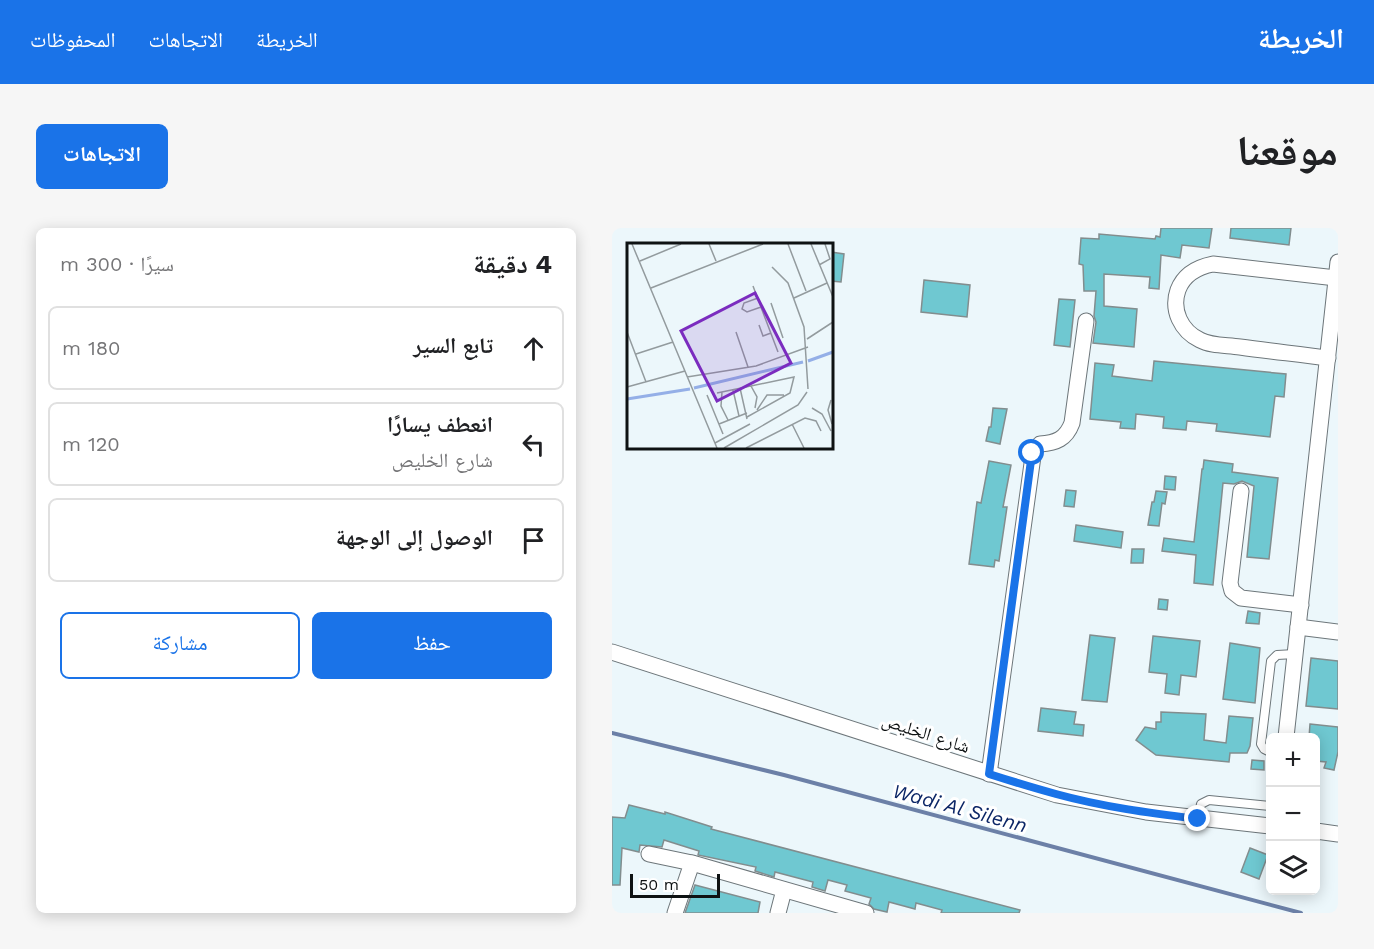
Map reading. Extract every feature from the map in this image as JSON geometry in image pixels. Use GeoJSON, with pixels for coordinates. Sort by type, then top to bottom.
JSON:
{"type":"FeatureCollection","features":[{"type":"Feature","properties":{"kind":"street"},"geometry":{"type":"LineString","coordinates":[[1287,733],[1338,262]]}},
{"type":"Feature","properties":{"kind":"street"},"geometry":{"type":"LineString","coordinates":[[1328,358],[1202,342],[1193,336],[1179,320],[1176,298],[1185,278],[1202,266],[1213,264],[1336,278]]}},
{"type":"Feature","properties":{"kind":"street"},"geometry":{"type":"LineString","coordinates":[[989,774],[1037,447],[1058,441],[1069,431],[1086,321]]}},
{"type":"Feature","properties":{"kind":"street"},"geometry":{"type":"LineString","coordinates":[[1241,491],[1230,583],[1232,591],[1241,598],[1301,604]]}},
{"type":"Feature","properties":{"kind":"street"},"geometry":{"type":"LineString","coordinates":[[1298,627],[1338,632]]}},
{"type":"Feature","properties":{"kind":"street","name":"شارع الخليص"},"geometry":{"type":"LineString","coordinates":[[612,652],[1057,795],[1146,813],[1266,826]]}},
{"type":"Feature","properties":{"kind":"street"},"geometry":{"type":"LineString","coordinates":[[1320,832],[1338,834]]}},
{"type":"Feature","properties":{"kind":"street"},"geometry":{"type":"LineString","coordinates":[[649,854],[784,890],[843,910],[866,913]]}},
{"type":"Feature","properties":{"kind":"street"},"geometry":{"type":"LineString","coordinates":[[675,913],[692,864]]}},
{"type":"Feature","properties":{"kind":"street"},"geometry":{"type":"LineString","coordinates":[[778,913],[784,890]]}},
{"type":"Feature","properties":{"kind":"lane"},"geometry":{"type":"LineString","coordinates":[[1266,750],[1261,741],[1271,661],[1277,655],[1295,654]]}},
{"type":"Feature","properties":{"kind":"lane"},"geometry":{"type":"LineString","coordinates":[[1198,819],[1201,804],[1209,800],[1266,806]]}},
{"type":"Feature","properties":{"kind":"building"},"geometry":{"type":"Polygon","coordinates":[[[1161,228],[1212,228],[1209,248],[1182,245],[1180,258],[1161,255],[1159,289],[1149,288],[1150,277],[1104,274],[1104,306],[1137,309],[1134,347],[1093,343],[1096,291],[1084,291],[1083,265],[1079,264],[1081,238],[1099,239],[1099,234],[1155,239],[1156,236],[1160,237],[1161,228]]]}},
{"type":"Feature","properties":{"kind":"building"},"geometry":{"type":"Polygon","coordinates":[[[1231,228],[1291,228],[1289,245],[1230,238],[1231,228]]]}},
{"type":"Feature","properties":{"kind":"building"},"geometry":{"type":"Polygon","coordinates":[[[832,252],[844,254],[841,282],[832,281],[832,252]]]}},
{"type":"Feature","properties":{"kind":"building"},"geometry":{"type":"Polygon","coordinates":[[[924,280],[970,285],[967,317],[921,312],[924,280]]]}},
{"type":"Feature","properties":{"kind":"building"},"geometry":{"type":"Polygon","coordinates":[[[1059,299],[1075,300],[1070,347],[1054,345],[1059,299]]]}},
{"type":"Feature","properties":{"kind":"building"},"geometry":{"type":"Polygon","coordinates":[[[1154,361],[1286,374],[1284,397],[1275,396],[1270,437],[1216,431],[1217,424],[1187,421],[1186,430],[1163,428],[1164,417],[1136,414],[1135,429],[1120,428],[1121,422],[1090,419],[1095,363],[1114,365],[1112,376],[1152,381],[1154,361]]]}},
{"type":"Feature","properties":{"kind":"building"},"geometry":{"type":"Polygon","coordinates":[[[993,408],[1007,409],[1000,444],[986,441],[989,427],[991,427],[993,408]]]}},
{"type":"Feature","properties":{"kind":"building"},"geometry":{"type":"Polygon","coordinates":[[[1204,460],[1233,464],[1232,472],[1278,478],[1269,559],[1247,557],[1254,486],[1242,481],[1234,484],[1223,483],[1213,585],[1194,583],[1196,555],[1162,551],[1164,538],[1194,542],[1204,460]]]}},
{"type":"Feature","properties":{"kind":"building"},"geometry":{"type":"Polygon","coordinates":[[[989,461],[1011,465],[1003,507],[1007,507],[999,561],[995,560],[994,567],[969,564],[977,502],[981,503],[989,461]]]}},
{"type":"Feature","properties":{"kind":"building"},"geometry":{"type":"Polygon","coordinates":[[[1165,476],[1176,477],[1175,490],[1164,489],[1165,476]]]}},
{"type":"Feature","properties":{"kind":"building"},"geometry":{"type":"Polygon","coordinates":[[[1066,490],[1076,491],[1074,507],[1064,506],[1066,490]]]}},
{"type":"Feature","properties":{"kind":"building"},"geometry":{"type":"Polygon","coordinates":[[[1156,491],[1167,492],[1165,504],[1162,503],[1159,526],[1148,525],[1156,491]]]}},
{"type":"Feature","properties":{"kind":"building"},"geometry":{"type":"Polygon","coordinates":[[[1076,525],[1123,532],[1121,548],[1074,541],[1076,525]]]}},
{"type":"Feature","properties":{"kind":"building"},"geometry":{"type":"Polygon","coordinates":[[[1132,549],[1144,549],[1143,563],[1131,563],[1132,549]]]}},
{"type":"Feature","properties":{"kind":"building"},"geometry":{"type":"Polygon","coordinates":[[[1159,599],[1168,600],[1167,610],[1158,609],[1159,599]]]}},
{"type":"Feature","properties":{"kind":"building"},"geometry":{"type":"Polygon","coordinates":[[[1248,611],[1260,613],[1259,624],[1246,623],[1248,611]]]}},
{"type":"Feature","properties":{"kind":"building"},"geometry":{"type":"Polygon","coordinates":[[[1090,635],[1115,638],[1107,702],[1082,700],[1090,635]]]}},
{"type":"Feature","properties":{"kind":"building"},"geometry":{"type":"Polygon","coordinates":[[[1153,636],[1200,641],[1196,677],[1181,675],[1179,695],[1165,693],[1167,674],[1149,672],[1153,636]]]}},
{"type":"Feature","properties":{"kind":"building"},"geometry":{"type":"Polygon","coordinates":[[[1230,643],[1260,648],[1255,703],[1223,699],[1230,643]]]}},
{"type":"Feature","properties":{"kind":"building"},"geometry":{"type":"Polygon","coordinates":[[[1311,658],[1338,661],[1338,709],[1306,706],[1311,658]]]}},
{"type":"Feature","properties":{"kind":"building"},"geometry":{"type":"Polygon","coordinates":[[[1041,708],[1076,712],[1074,724],[1084,725],[1083,736],[1038,731],[1041,708]]]}},
{"type":"Feature","properties":{"kind":"building"},"geometry":{"type":"Polygon","coordinates":[[[1161,712],[1206,714],[1204,740],[1226,743],[1229,716],[1253,718],[1247,753],[1230,753],[1229,762],[1156,755],[1136,740],[1145,727],[1156,729],[1156,722],[1161,722],[1161,712]]]}},
{"type":"Feature","properties":{"kind":"building"},"geometry":{"type":"Polygon","coordinates":[[[1310,724],[1338,727],[1338,752],[1334,770],[1324,768],[1326,762],[1320,761],[1320,733],[1309,733],[1310,724]]]}},
{"type":"Feature","properties":{"kind":"building"},"geometry":{"type":"Polygon","coordinates":[[[1252,760],[1264,761],[1264,770],[1251,769],[1252,760]]]}},
{"type":"Feature","properties":{"kind":"building"},"geometry":{"type":"Polygon","coordinates":[[[629,805],[665,814],[665,812],[712,827],[711,829],[1020,910],[1019,913],[941,913],[942,910],[916,903],[915,909],[889,902],[887,912],[874,909],[869,904],[871,898],[845,891],[847,885],[828,880],[825,891],[812,887],[813,882],[775,872],[774,877],[755,871],[756,867],[698,855],[699,851],[664,840],[662,847],[640,845],[639,852],[622,848],[620,885],[612,885],[612,817],[625,818],[629,805]]]}},
{"type":"Feature","properties":{"kind":"building"},"geometry":{"type":"Polygon","coordinates":[[[1250,848],[1266,854],[1259,879],[1241,872],[1250,848]]]}},
{"type":"Feature","properties":{"kind":"building"},"geometry":{"type":"Polygon","coordinates":[[[695,885],[760,902],[758,913],[685,913],[695,885]]]}},
{"type":"Feature","properties":{"kind":"waterway","name":"Wadi Al Silenn"},"geometry":{"type":"LineString","coordinates":[[612,733],[784,775],[1301,913]]}},
{"type":"Feature","properties":{"kind":"route"},"geometry":{"type":"LineString","coordinates":[[1032,453],[989,774],[1057,795],[1146,813],[1198,819]]}}]}
